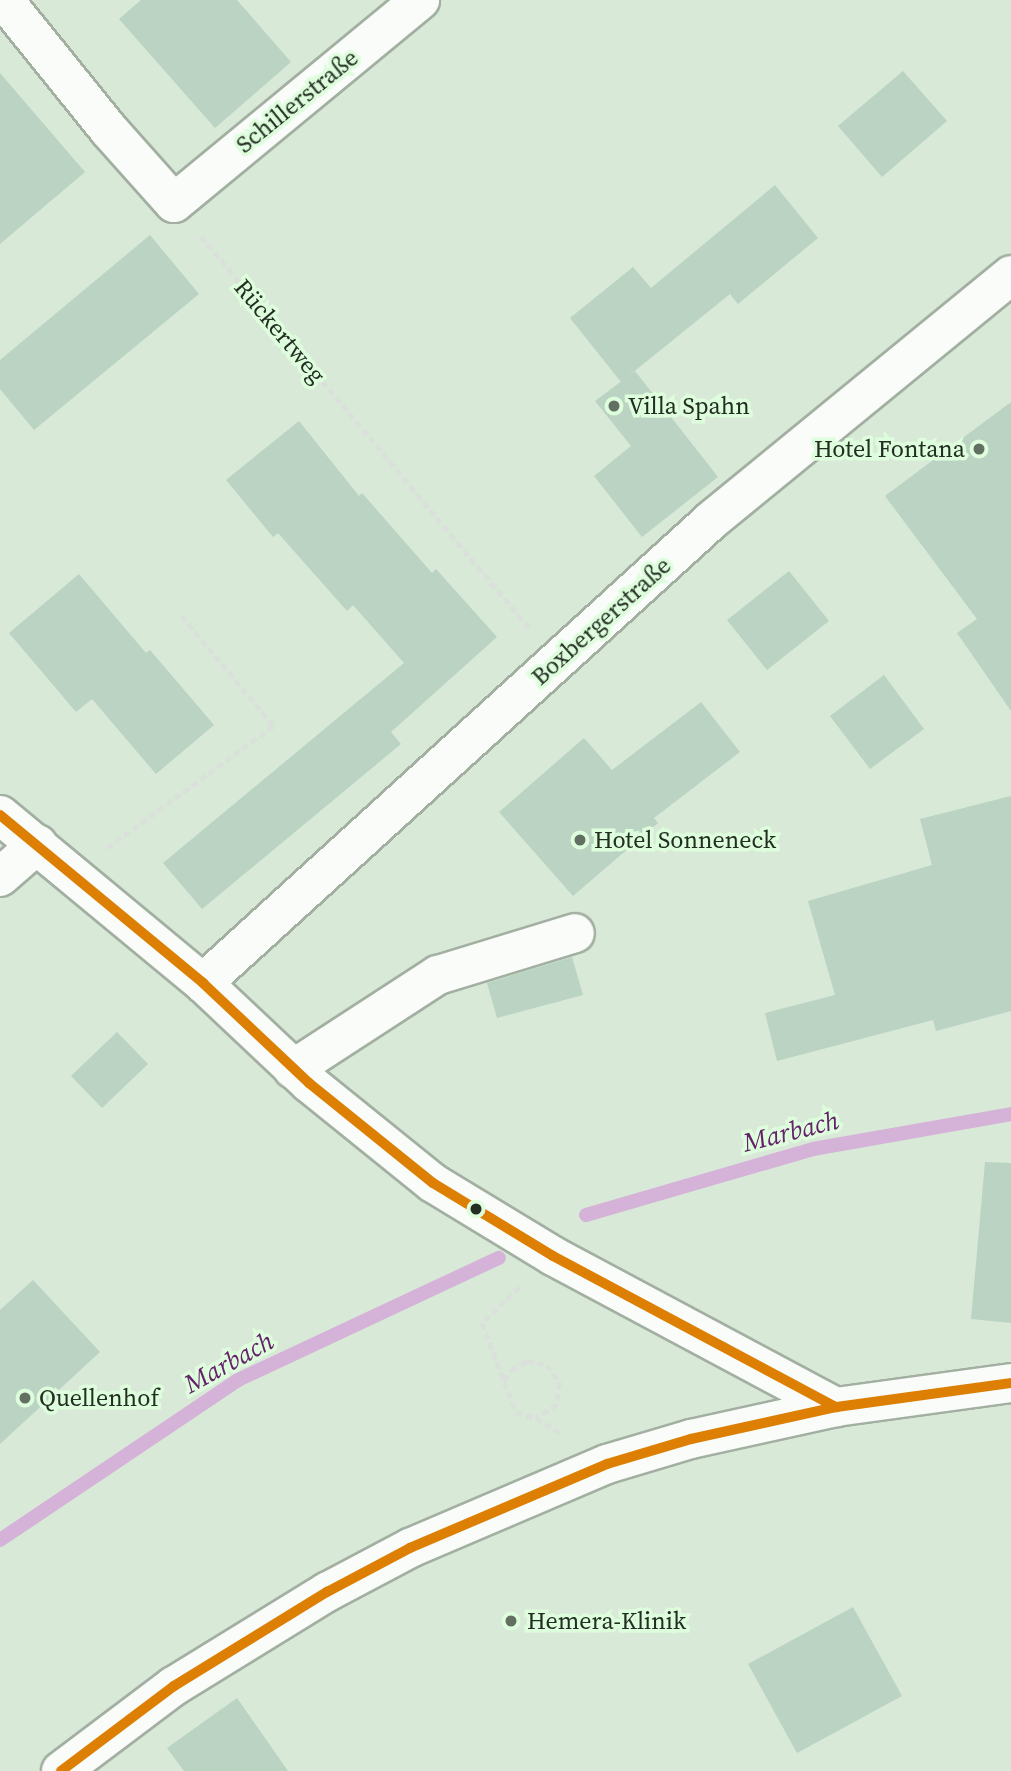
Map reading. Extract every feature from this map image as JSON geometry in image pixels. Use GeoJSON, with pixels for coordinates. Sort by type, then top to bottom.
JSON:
{"type":"FeatureCollection","features":[{"type":"Feature","properties":{"kind":"street"},"geometry":{"type":"LineString","coordinates":[[4,0],[108,129],[174,203]]}},
{"type":"Feature","properties":{"kind":"street","name":"Schillerstraße"},"geometry":{"type":"LineString","coordinates":[[174,203],[420,0]]}},
{"type":"Feature","properties":{"kind":"street","name":"Boxbergerstraße"},"geometry":{"type":"LineString","coordinates":[[203,983],[713,519],[1011,275]]}},
{"type":"Feature","properties":{"kind":"street"},"geometry":{"type":"LineString","coordinates":[[0,815],[203,983],[293,1069],[433,1183],[553,1256],[836,1407]]}},
{"type":"Feature","properties":{"kind":"street"},"geometry":{"type":"LineString","coordinates":[[0,877],[38,844]]}},
{"type":"Feature","properties":{"kind":"street"},"geometry":{"type":"LineString","coordinates":[[293,1069],[438,975],[575,933]]}},
{"type":"Feature","properties":{"kind":"street"},"geometry":{"type":"LineString","coordinates":[[61,1771],[174,1686],[327,1592],[410,1548],[607,1464],[691,1439],[836,1407],[1011,1383]]}},
{"type":"Feature","properties":{"kind":"path","name":"Rückertweg"},"geometry":{"type":"LineString","coordinates":[[174,203],[557,661]]}},
{"type":"Feature","properties":{"kind":"path"},"geometry":{"type":"LineString","coordinates":[[72,873],[273,726],[179,613]]}},
{"type":"Feature","properties":{"kind":"path"},"geometry":{"type":"LineString","coordinates":[[553,1256],[482,1323],[508,1398],[516,1412],[536,1418],[607,1464]]}},
{"type":"Feature","properties":{"kind":"path"},"geometry":{"type":"LineString","coordinates":[[504,1381],[511,1370],[527,1361],[547,1366],[560,1383],[556,1405],[536,1418]]}},
{"type":"Feature","properties":{"kind":"building"},"geometry":{"type":"Polygon","coordinates":[[[141,0],[237,0],[291,62],[215,128],[119,19],[141,0]]]}},
{"type":"Feature","properties":{"kind":"building"},"geometry":{"type":"Polygon","coordinates":[[[903,71],[947,121],[882,177],[838,126],[903,71]]]}},
{"type":"Feature","properties":{"kind":"building"},"geometry":{"type":"Polygon","coordinates":[[[0,73],[85,172],[0,244],[0,73]]]}},
{"type":"Feature","properties":{"kind":"building"},"geometry":{"type":"Polygon","coordinates":[[[775,185],[818,238],[738,304],[730,294],[621,382],[570,318],[633,267],[651,288],[775,185]]]}},
{"type":"Feature","properties":{"kind":"building"},"geometry":{"type":"Polygon","coordinates":[[[150,235],[199,294],[34,430],[0,389],[0,360],[150,235]]]}},
{"type":"Feature","properties":{"kind":"building"},"geometry":{"type":"Polygon","coordinates":[[[635,371],[718,477],[642,537],[594,476],[631,446],[595,401],[635,371]]]}},
{"type":"Feature","properties":{"kind":"building","name":"Hotel Fontana"},"geometry":{"type":"Polygon","coordinates":[[[1011,402],[1011,711],[957,633],[977,619],[885,496],[1011,402]]]}},
{"type":"Feature","properties":{"kind":"building"},"geometry":{"type":"Polygon","coordinates":[[[299,421],[359,496],[362,493],[432,573],[436,569],[497,637],[391,732],[401,744],[202,909],[163,863],[404,663],[353,605],[347,611],[278,533],[273,537],[226,480],[299,421]]]}},
{"type":"Feature","properties":{"kind":"building"},"geometry":{"type":"Polygon","coordinates":[[[789,571],[829,621],[767,670],[727,620],[789,571]]]}},
{"type":"Feature","properties":{"kind":"building"},"geometry":{"type":"Polygon","coordinates":[[[79,574],[146,653],[150,650],[214,725],[156,774],[92,699],[76,712],[9,633],[79,574]]]}},
{"type":"Feature","properties":{"kind":"building"},"geometry":{"type":"Polygon","coordinates":[[[884,675],[924,729],[870,769],[830,716],[884,675]]]}},
{"type":"Feature","properties":{"kind":"building"},"geometry":{"type":"Polygon","coordinates":[[[701,702],[740,752],[654,818],[658,823],[573,896],[499,812],[584,738],[612,770],[701,702]]]}},
{"type":"Feature","properties":{"kind":"building"},"geometry":{"type":"Polygon","coordinates":[[[1011,796],[1011,1011],[936,1031],[933,1020],[777,1061],[765,1013],[835,995],[808,901],[932,865],[920,819],[1011,796]]]}},
{"type":"Feature","properties":{"kind":"building"},"geometry":{"type":"Polygon","coordinates":[[[572,957],[583,995],[497,1018],[487,983],[572,957]]]}},
{"type":"Feature","properties":{"kind":"building"},"geometry":{"type":"Polygon","coordinates":[[[117,1032],[148,1064],[102,1108],[71,1076],[117,1032]]]}},
{"type":"Feature","properties":{"kind":"building"},"geometry":{"type":"Polygon","coordinates":[[[985,1162],[1011,1163],[1011,1323],[971,1319],[985,1162]]]}},
{"type":"Feature","properties":{"kind":"building","name":"Quellenhof"},"geometry":{"type":"Polygon","coordinates":[[[33,1280],[100,1352],[0,1444],[0,1310],[33,1280]]]}},
{"type":"Feature","properties":{"kind":"building"},"geometry":{"type":"Polygon","coordinates":[[[853,1607],[902,1696],[797,1753],[748,1664],[853,1607]]]}},
{"type":"Feature","properties":{"kind":"building"},"geometry":{"type":"Polygon","coordinates":[[[237,1698],[288,1771],[184,1771],[167,1748],[237,1698]]]}},
{"type":"Feature","properties":{"kind":"waterway","name":"Marbach"},"geometry":{"type":"LineString","coordinates":[[586,1215],[813,1149],[1011,1114]]}},
{"type":"Feature","properties":{"kind":"waterway","name":"Marbach"},"geometry":{"type":"LineString","coordinates":[[0,1540],[238,1380],[499,1258]]}},
{"type":"Feature","properties":{"kind":"transit line"},"geometry":{"type":"LineString","coordinates":[[0,815],[203,983],[309,1083],[433,1183],[553,1256],[836,1407]]}},
{"type":"Feature","properties":{"kind":"transit line"},"geometry":{"type":"LineString","coordinates":[[61,1771],[174,1686],[327,1592],[410,1548],[607,1464],[691,1439],[836,1407],[1011,1383]]}},
{"type":"Feature","properties":{"kind":"place","name":"Villa Spahn"},"geometry":{"type":"Point","coordinates":[614,406]}},
{"type":"Feature","properties":{"kind":"place","name":"Hotel Fontana"},"geometry":{"type":"Point","coordinates":[979,449]}},
{"type":"Feature","properties":{"kind":"place","name":"Hotel Sonneneck"},"geometry":{"type":"Point","coordinates":[580,840]}},
{"type":"Feature","properties":{"kind":"place","name":"Quellenhof"},"geometry":{"type":"Point","coordinates":[25,1398]}},
{"type":"Feature","properties":{"kind":"place","name":"Hemera-Klinik"},"geometry":{"type":"Point","coordinates":[511,1621]}}]}
